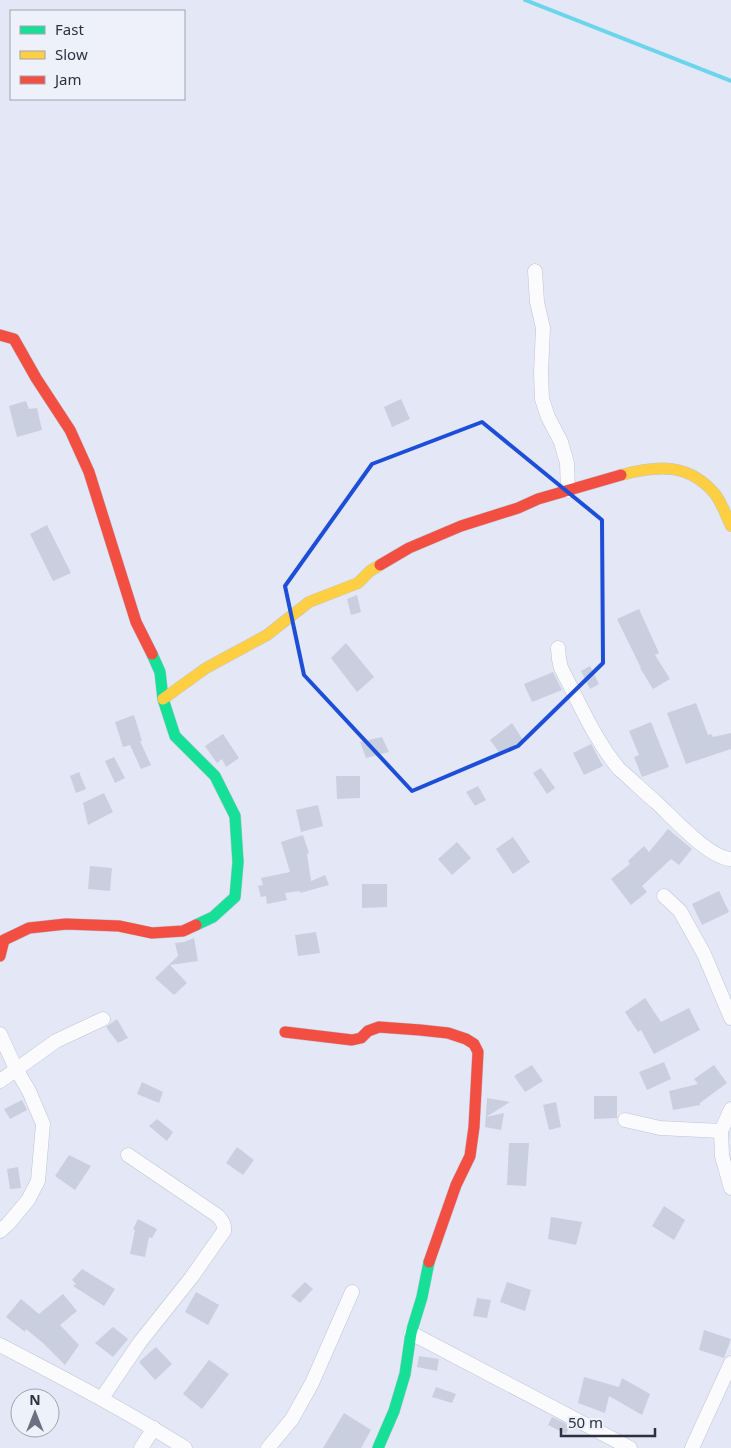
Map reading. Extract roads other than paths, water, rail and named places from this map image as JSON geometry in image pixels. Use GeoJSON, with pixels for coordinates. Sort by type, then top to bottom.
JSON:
{"type":"FeatureCollection","features":[{"type":"Feature","properties":{"kind":"street"},"geometry":{"type":"LineString","coordinates":[[535,271],[537,302],[543,328],[542,399],[548,417],[561,442],[567,463],[568,490]]}},
{"type":"Feature","properties":{"kind":"street"},"geometry":{"type":"LineString","coordinates":[[0,335],[14,339],[36,378],[70,430],[89,472],[136,622],[160,672],[163,699],[175,736],[215,776],[236,816],[238,862],[235,897],[213,917],[183,931],[152,933],[119,926],[66,924],[29,928],[2,936],[0,956]]}},
{"type":"Feature","properties":{"kind":"street"},"geometry":{"type":"LineString","coordinates":[[163,699],[206,668],[267,635],[309,602],[358,583],[370,571],[409,548],[461,526],[518,508],[538,499],[639,470],[673,468],[696,476],[716,495],[731,526]]}},
{"type":"Feature","properties":{"kind":"street"},"geometry":{"type":"LineString","coordinates":[[558,648],[561,668],[596,735],[614,763],[696,839],[714,852],[731,859]]}},
{"type":"Feature","properties":{"kind":"street"},"geometry":{"type":"LineString","coordinates":[[664,896],[680,911],[704,954],[731,1018]]}},
{"type":"Feature","properties":{"kind":"street"},"geometry":{"type":"LineString","coordinates":[[0,1081],[56,1041],[103,1019]]}},
{"type":"Feature","properties":{"kind":"street"},"geometry":{"type":"LineString","coordinates":[[285,1032],[352,1040],[361,1038],[374,1028],[379,1027],[420,1030],[448,1033],[466,1039],[474,1044],[478,1052],[474,1127],[470,1156],[456,1185],[430,1257],[422,1297],[411,1333],[406,1374],[394,1411],[378,1448]]}},
{"type":"Feature","properties":{"kind":"street"},"geometry":{"type":"LineString","coordinates":[[0,1034],[16,1069],[29,1091],[43,1124],[38,1181],[28,1200],[0,1231]]}},
{"type":"Feature","properties":{"kind":"street"},"geometry":{"type":"LineString","coordinates":[[731,1109],[721,1131],[722,1156],[731,1188]]}},
{"type":"Feature","properties":{"kind":"street"},"geometry":{"type":"LineString","coordinates":[[625,1120],[660,1128],[721,1131]]}},
{"type":"Feature","properties":{"kind":"street"},"geometry":{"type":"LineString","coordinates":[[102,1398],[140,1342],[191,1278],[224,1231],[225,1226],[218,1216],[128,1155]]}},
{"type":"Feature","properties":{"kind":"street"},"geometry":{"type":"LineString","coordinates":[[268,1448],[292,1419],[312,1383],[352,1292]]}},
{"type":"Feature","properties":{"kind":"street"},"geometry":{"type":"LineString","coordinates":[[411,1333],[630,1448]]}},
{"type":"Feature","properties":{"kind":"street"},"geometry":{"type":"LineString","coordinates":[[0,1345],[102,1398],[185,1448]]}},
{"type":"Feature","properties":{"kind":"street"},"geometry":{"type":"LineString","coordinates":[[692,1448],[731,1362]]}},
{"type":"Feature","properties":{"kind":"street"},"geometry":{"type":"LineString","coordinates":[[141,1448],[154,1428]]}},
{"type":"Feature","properties":{"kind":"waterway"},"geometry":{"type":"LineString","coordinates":[[525,0],[731,81]]}}]}
